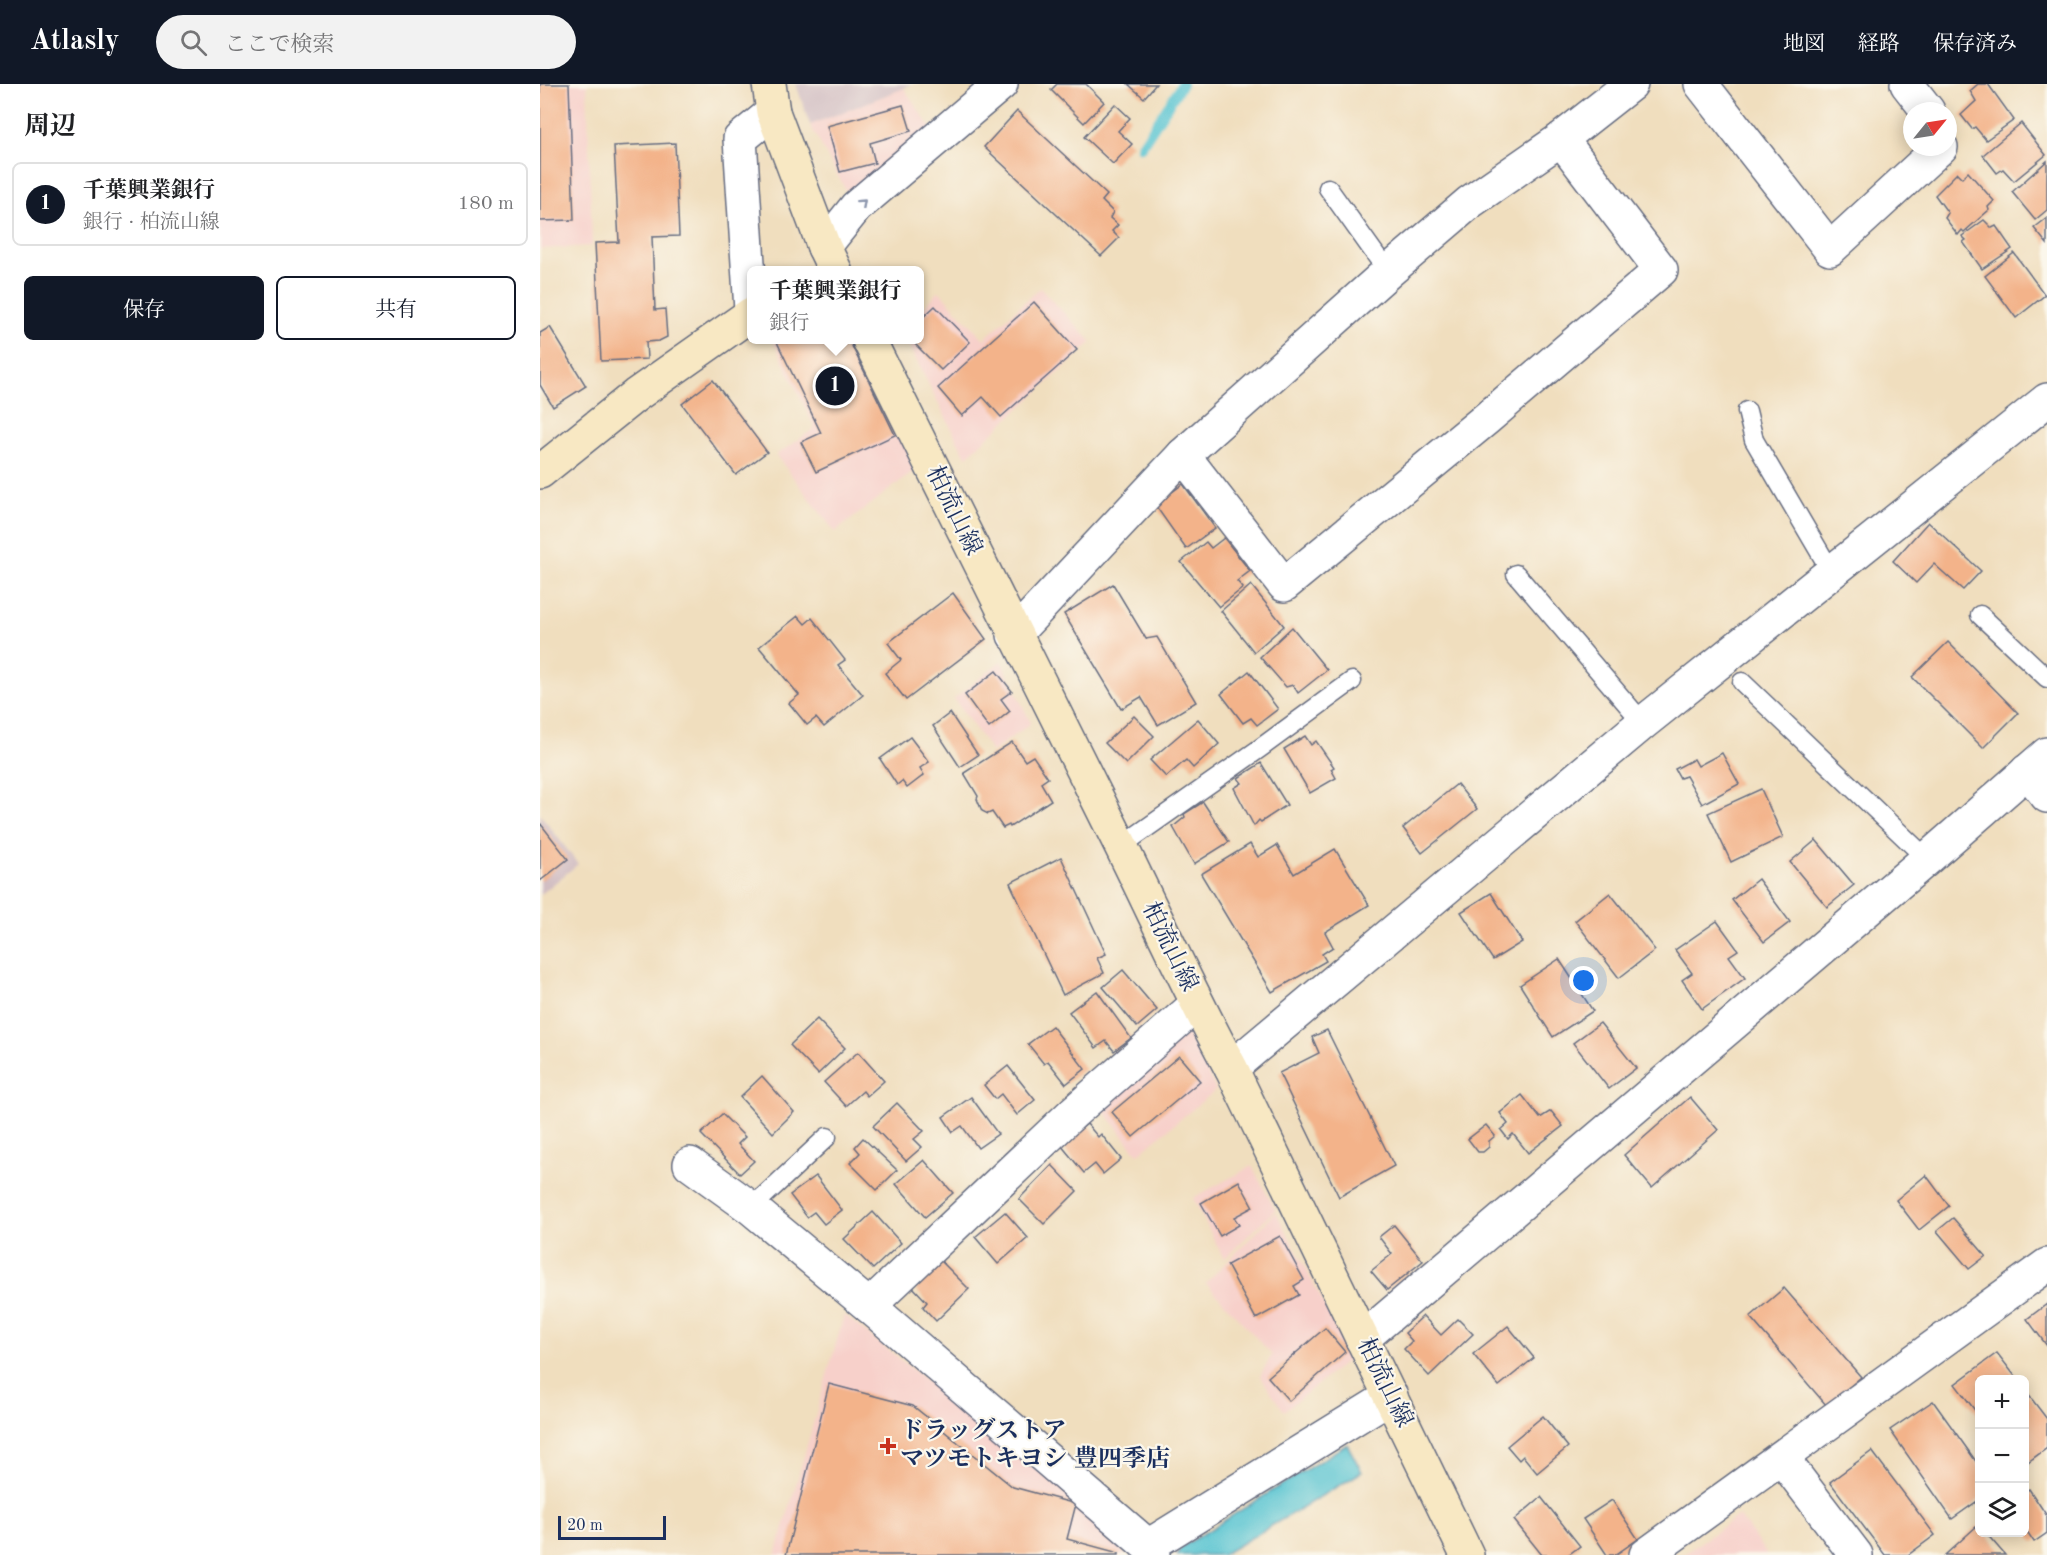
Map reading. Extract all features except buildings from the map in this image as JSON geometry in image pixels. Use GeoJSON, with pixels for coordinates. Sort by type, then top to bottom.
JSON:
{"type":"FeatureCollection","features":[{"type":"Feature","properties":{"kind":"main road"},"geometry":{"type":"LineString","coordinates":[[771,98],[822,263]]}},
{"type":"Feature","properties":{"kind":"main road"},"geometry":{"type":"LineString","coordinates":[[540,472],[636,395],[747,315]]}},
{"type":"Feature","properties":{"kind":"main road","name":"柏流山線"},"geometry":{"type":"LineString","coordinates":[[871,344],[1197,1004],[1231,1068],[1467,1555]]}},
{"type":"Feature","properties":{"kind":"street"},"geometry":{"type":"LineString","coordinates":[[822,263],[856,207],[1001,84]]}},
{"type":"Feature","properties":{"kind":"street"},"geometry":{"type":"LineString","coordinates":[[1014,634],[1183,455],[1470,202],[1561,139],[1631,84]]}},
{"type":"Feature","properties":{"kind":"street"},"geometry":{"type":"LineString","coordinates":[[1701,84],[1830,249],[1931,156]]}},
{"type":"Feature","properties":{"kind":"street"},"geometry":{"type":"LineString","coordinates":[[1907,84],[1921,102]]}},
{"type":"Feature","properties":{"kind":"street"},"geometry":{"type":"LineString","coordinates":[[748,266],[740,139],[771,98]]}},
{"type":"Feature","properties":{"kind":"street"},"geometry":{"type":"LineString","coordinates":[[1183,455],[1284,585],[1495,412],[1661,270],[1561,139]]}},
{"type":"Feature","properties":{"kind":"street"},"geometry":{"type":"LineString","coordinates":[[1231,1068],[1643,723],[2047,400]]}},
{"type":"Feature","properties":{"kind":"street"},"geometry":{"type":"LineString","coordinates":[[1362,1339],[1927,859],[2037,762],[2047,796]]}},
{"type":"Feature","properties":{"kind":"street"},"geometry":{"type":"LineString","coordinates":[[869,1306],[1074,1112],[1197,1004]]}},
{"type":"Feature","properties":{"kind":"street"},"geometry":{"type":"LineString","coordinates":[[690,1164],[751,1208],[869,1306],[1151,1551],[1391,1396]]}},
{"type":"Feature","properties":{"kind":"street"},"geometry":{"type":"LineString","coordinates":[[1646,1555],[2047,1265]]}},
{"type":"Feature","properties":{"kind":"street"},"geometry":{"type":"LineString","coordinates":[[1782,1458],[1856,1555]]}},
{"type":"Feature","properties":{"kind":"lane"},"geometry":{"type":"LineString","coordinates":[[1328,188],[1389,272]]}},
{"type":"Feature","properties":{"kind":"lane"},"geometry":{"type":"LineString","coordinates":[[1747,411],[1754,440],[1833,573]]}},
{"type":"Feature","properties":{"kind":"lane"},"geometry":{"type":"LineString","coordinates":[[1516,574],[1643,723]]}},
{"type":"Feature","properties":{"kind":"lane"},"geometry":{"type":"LineString","coordinates":[[1980,615],[2047,678]]}},
{"type":"Feature","properties":{"kind":"lane"},"geometry":{"type":"LineString","coordinates":[[1120,846],[1352,681]]}},
{"type":"Feature","properties":{"kind":"lane"},"geometry":{"type":"LineString","coordinates":[[1742,682],[1927,859]]}},
{"type":"Feature","properties":{"kind":"lane"},"geometry":{"type":"LineString","coordinates":[[751,1208],[827,1137]]}},
{"type":"Feature","properties":{"kind":"shaded area"},"geometry":{"type":"Polygon","coordinates":[[[540,84],[587,84],[592,246],[540,249],[540,84]]]}},
{"type":"Feature","properties":{"kind":"shaded area"},"geometry":{"type":"Polygon","coordinates":[[[796,84],[911,84],[810,125],[796,84]]]}},
{"type":"Feature","properties":{"kind":"shaded area"},"geometry":{"type":"Polygon","coordinates":[[[904,88],[932,130],[849,196],[810,125],[904,88]]]}},
{"type":"Feature","properties":{"kind":"shaded area"},"geometry":{"type":"Polygon","coordinates":[[[1040,288],[1092,342],[966,457],[908,344],[924,344],[924,308],[939,291],[984,339],[1040,288]]]}},
{"type":"Feature","properties":{"kind":"shaded area"},"geometry":{"type":"Polygon","coordinates":[[[775,344],[859,344],[916,469],[835,532],[776,455],[815,428],[775,344]]]}},
{"type":"Feature","properties":{"kind":"shaded area"},"geometry":{"type":"Polygon","coordinates":[[[1001,661],[1031,723],[992,752],[954,699],[1001,661]]]}},
{"type":"Feature","properties":{"kind":"shaded area"},"geometry":{"type":"Polygon","coordinates":[[[540,814],[578,864],[540,895],[540,814]]]}},
{"type":"Feature","properties":{"kind":"shaded area"},"geometry":{"type":"Polygon","coordinates":[[[1186,1030],[1216,1090],[1138,1154],[1100,1106],[1186,1030]]]}},
{"type":"Feature","properties":{"kind":"shaded area"},"geometry":{"type":"Polygon","coordinates":[[[1252,1166],[1275,1210],[1224,1259],[1193,1198],[1252,1166]]]}},
{"type":"Feature","properties":{"kind":"shaded area"},"geometry":{"type":"Polygon","coordinates":[[[1276,1212],[1352,1357],[1284,1411],[1260,1376],[1272,1355],[1206,1283],[1276,1212]]]}},
{"type":"Feature","properties":{"kind":"shaded area","name":"ドラッグストア マツモトキヨシ 豊四季店"},"geometry":{"type":"Polygon","coordinates":[[[844,1315],[1082,1503],[1126,1555],[776,1555],[844,1315]]]}},
{"type":"Feature","properties":{"kind":"shaded area"},"geometry":{"type":"Polygon","coordinates":[[[1739,1515],[1767,1555],[1683,1555],[1739,1515]]]}},
{"type":"Feature","properties":{"kind":"water"},"geometry":{"type":"Polygon","coordinates":[[[1347,1444],[1362,1472],[1222,1555],[1177,1555],[1180,1548],[1347,1444]]]}},
{"type":"Feature","properties":{"kind":"waterway"},"geometry":{"type":"LineString","coordinates":[[1141,147],[1182,84]]}},
{"type":"Feature","properties":{"kind":"place","name":"千葉興業銀行"},"geometry":{"type":"Point","coordinates":[835,386]}},
{"type":"Feature","properties":{"kind":"place","name":"ドラッグストア マツモトキヨシ 豊四季店"},"geometry":{"type":"Point","coordinates":[888,1446]}}]}
